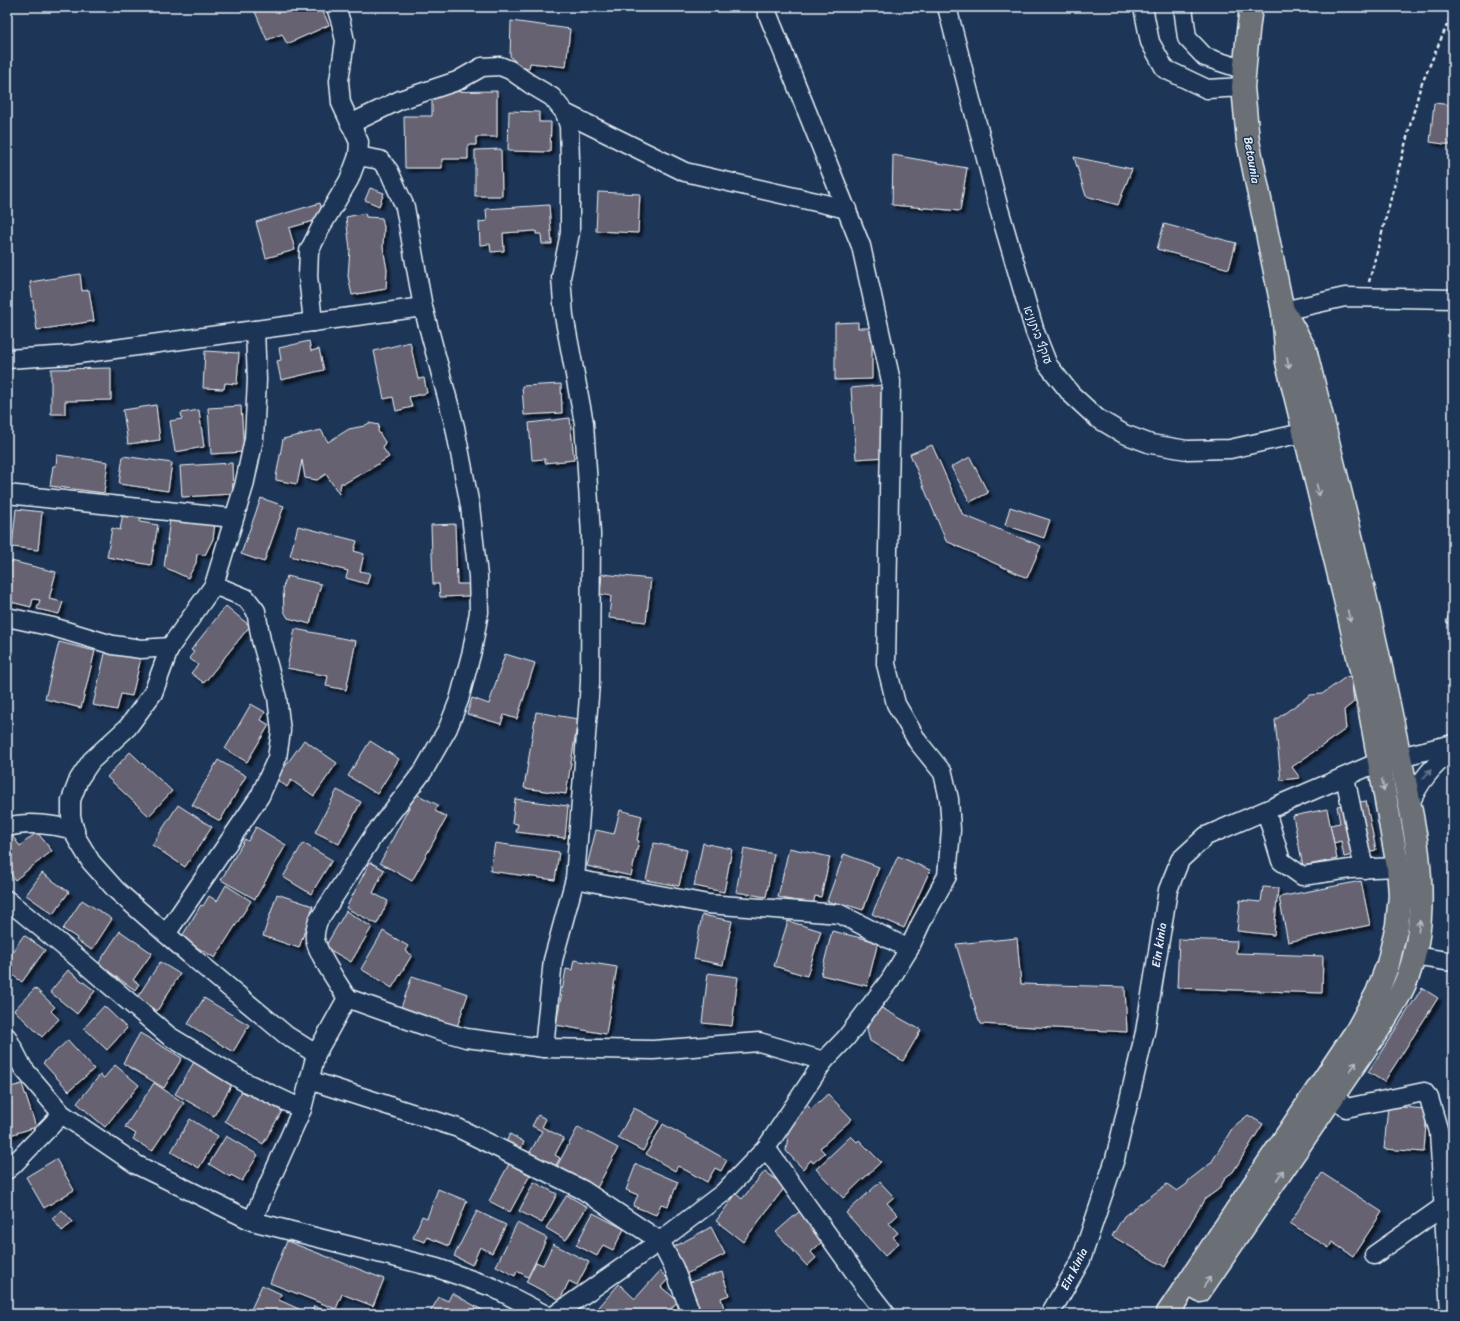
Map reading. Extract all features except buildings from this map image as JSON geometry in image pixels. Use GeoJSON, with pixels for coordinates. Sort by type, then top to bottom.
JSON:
{"type":"FeatureCollection","features":[{"type":"Feature","properties":{"kind":"main road","name":"Betounia"},"geometry":{"type":"LineString","coordinates":[[1251,7],[1244,78],[1248,141],[1283,311],[1287,362],[1315,430]]}},
{"type":"Feature","properties":{"kind":"main road"},"geometry":{"type":"LineString","coordinates":[[1185,1314],[1379,1029],[1397,998],[1410,971],[1417,942],[1420,910],[1420,880],[1417,844],[1400,758],[1363,586],[1315,430]]}},
{"type":"Feature","properties":{"kind":"main road"},"geometry":{"type":"LineString","coordinates":[[1167,1314],[1357,1030],[1377,993],[1388,964],[1397,925],[1400,895],[1398,867],[1369,706],[1348,612],[1315,430]]}},
{"type":"Feature","properties":{"kind":"street"},"geometry":{"type":"LineString","coordinates":[[312,322],[308,276],[309,251],[321,227],[349,180],[358,156],[359,142],[341,103],[339,81],[346,41],[336,7]]}},
{"type":"Feature","properties":{"kind":"street"},"geometry":{"type":"LineString","coordinates":[[556,1314],[660,1241],[722,1193],[766,1148],[824,1061],[846,1038],[886,986],[909,949],[921,923],[947,876],[951,830],[949,800],[943,773],[918,742],[896,704],[886,664],[891,381],[861,246],[765,7]]}},
{"type":"Feature","properties":{"kind":"street","name":"עוקף ביתוניא"},"geometry":{"type":"LineString","coordinates":[[947,7],[999,210],[1035,332],[1048,364],[1071,394],[1097,418],[1124,434],[1151,444],[1187,450],[1230,449],[1315,430]]}},
{"type":"Feature","properties":{"kind":"street"},"geometry":{"type":"LineString","coordinates":[[1143,7],[1150,42],[1165,69],[1207,89],[1244,78]]}},
{"type":"Feature","properties":{"kind":"street"},"geometry":{"type":"LineString","coordinates":[[1183,7],[1187,38],[1205,57],[1244,78]]}},
{"type":"Feature","properties":{"kind":"street"},"geometry":{"type":"LineString","coordinates":[[350,124],[400,100],[457,81],[482,67],[500,66],[510,70],[552,97],[565,112],[686,172],[846,208]]}},
{"type":"Feature","properties":{"kind":"street"},"geometry":{"type":"LineString","coordinates":[[544,1048],[553,960],[575,879],[590,683],[591,534],[584,423],[564,316],[561,277],[570,233],[569,126],[565,112]]}},
{"type":"Feature","properties":{"kind":"street"},"geometry":{"type":"LineString","coordinates":[[358,156],[380,160],[389,171],[405,207],[423,307],[455,427],[467,492],[478,576],[479,612],[472,651],[459,700],[448,728],[424,770],[374,835],[318,921],[315,930],[315,940],[318,950],[347,998],[428,1027],[466,1038],[544,1048],[653,1050],[759,1042],[824,1061]]}},
{"type":"Feature","properties":{"kind":"street"},"geometry":{"type":"LineString","coordinates":[[1283,311],[1346,297],[1453,299]]}},
{"type":"Feature","properties":{"kind":"street"},"geometry":{"type":"LineString","coordinates":[[7,359],[71,355],[423,307]]}},
{"type":"Feature","properties":{"kind":"street"},"geometry":{"type":"LineString","coordinates":[[255,330],[257,380],[254,439],[244,486],[233,518],[214,585],[170,647],[153,693],[128,726],[91,761],[78,779],[71,800],[71,816],[76,837],[91,862],[111,884],[166,934],[286,1035],[316,1054]]}},
{"type":"Feature","properties":{"kind":"street"},"geometry":{"type":"LineString","coordinates":[[7,494],[233,518]]}},
{"type":"Feature","properties":{"kind":"street"},"geometry":{"type":"LineString","coordinates":[[166,934],[260,796],[277,758],[281,731],[277,697],[260,640],[256,611],[246,598],[214,585]]}},
{"type":"Feature","properties":{"kind":"street"},"geometry":{"type":"LineString","coordinates":[[7,617],[54,627],[113,644],[141,649],[170,647]]}},
{"type":"Feature","properties":{"kind":"street","name":"Ein kinia"},"geometry":{"type":"LineString","coordinates":[[1050,1314],[1081,1260],[1115,1159],[1145,1032],[1168,890],[1180,860],[1206,836],[1379,762],[1453,744]]}},
{"type":"Feature","properties":{"kind":"street"},"geometry":{"type":"LineString","coordinates":[[1409,806],[1415,791],[1423,778],[1453,749]]}},
{"type":"Feature","properties":{"kind":"street"},"geometry":{"type":"LineString","coordinates":[[1345,777],[1364,869]]}},
{"type":"Feature","properties":{"kind":"street"},"geometry":{"type":"LineString","coordinates":[[1266,811],[1281,862],[1302,876],[1398,867]]}},
{"type":"Feature","properties":{"kind":"street"},"geometry":{"type":"LineString","coordinates":[[7,827],[32,824],[54,825],[74,830]]}},
{"type":"Feature","properties":{"kind":"street"},"geometry":{"type":"LineString","coordinates":[[575,879],[708,904],[840,914],[909,949]]}},
{"type":"Feature","properties":{"kind":"street"},"geometry":{"type":"LineString","coordinates":[[7,900],[169,1036],[245,1082],[302,1109]]}},
{"type":"Feature","properties":{"kind":"street"},"geometry":{"type":"LineString","coordinates":[[1414,956],[1453,962]]}},
{"type":"Feature","properties":{"kind":"street"},"geometry":{"type":"LineString","coordinates":[[252,1221],[302,1109],[316,1054],[347,998]]}},
{"type":"Feature","properties":{"kind":"street"},"geometry":{"type":"LineString","coordinates":[[7,1037],[23,1068],[62,1114],[137,1165],[252,1221],[437,1268],[492,1287],[544,1314]]}},
{"type":"Feature","properties":{"kind":"street"},"geometry":{"type":"LineString","coordinates":[[309,1080],[458,1128],[583,1190],[660,1241],[674,1268],[689,1308]]}},
{"type":"Feature","properties":{"kind":"street"},"geometry":{"type":"LineString","coordinates":[[1334,1095],[1346,1108],[1424,1092],[1429,1098],[1439,1132],[1450,1313],[1453,1313]]}},
{"type":"Feature","properties":{"kind":"street"},"geometry":{"type":"LineString","coordinates":[[7,1170],[62,1114]]}},
{"type":"Feature","properties":{"kind":"street"},"geometry":{"type":"LineString","coordinates":[[766,1148],[886,1314]]}},
{"type":"Feature","properties":{"kind":"street"},"geometry":{"type":"LineString","coordinates":[[1374,1255],[1444,1206]]}},
{"type":"Feature","properties":{"kind":"path"},"geometry":{"type":"LineString","coordinates":[[1364,298],[1420,88],[1453,11]]}}]}
